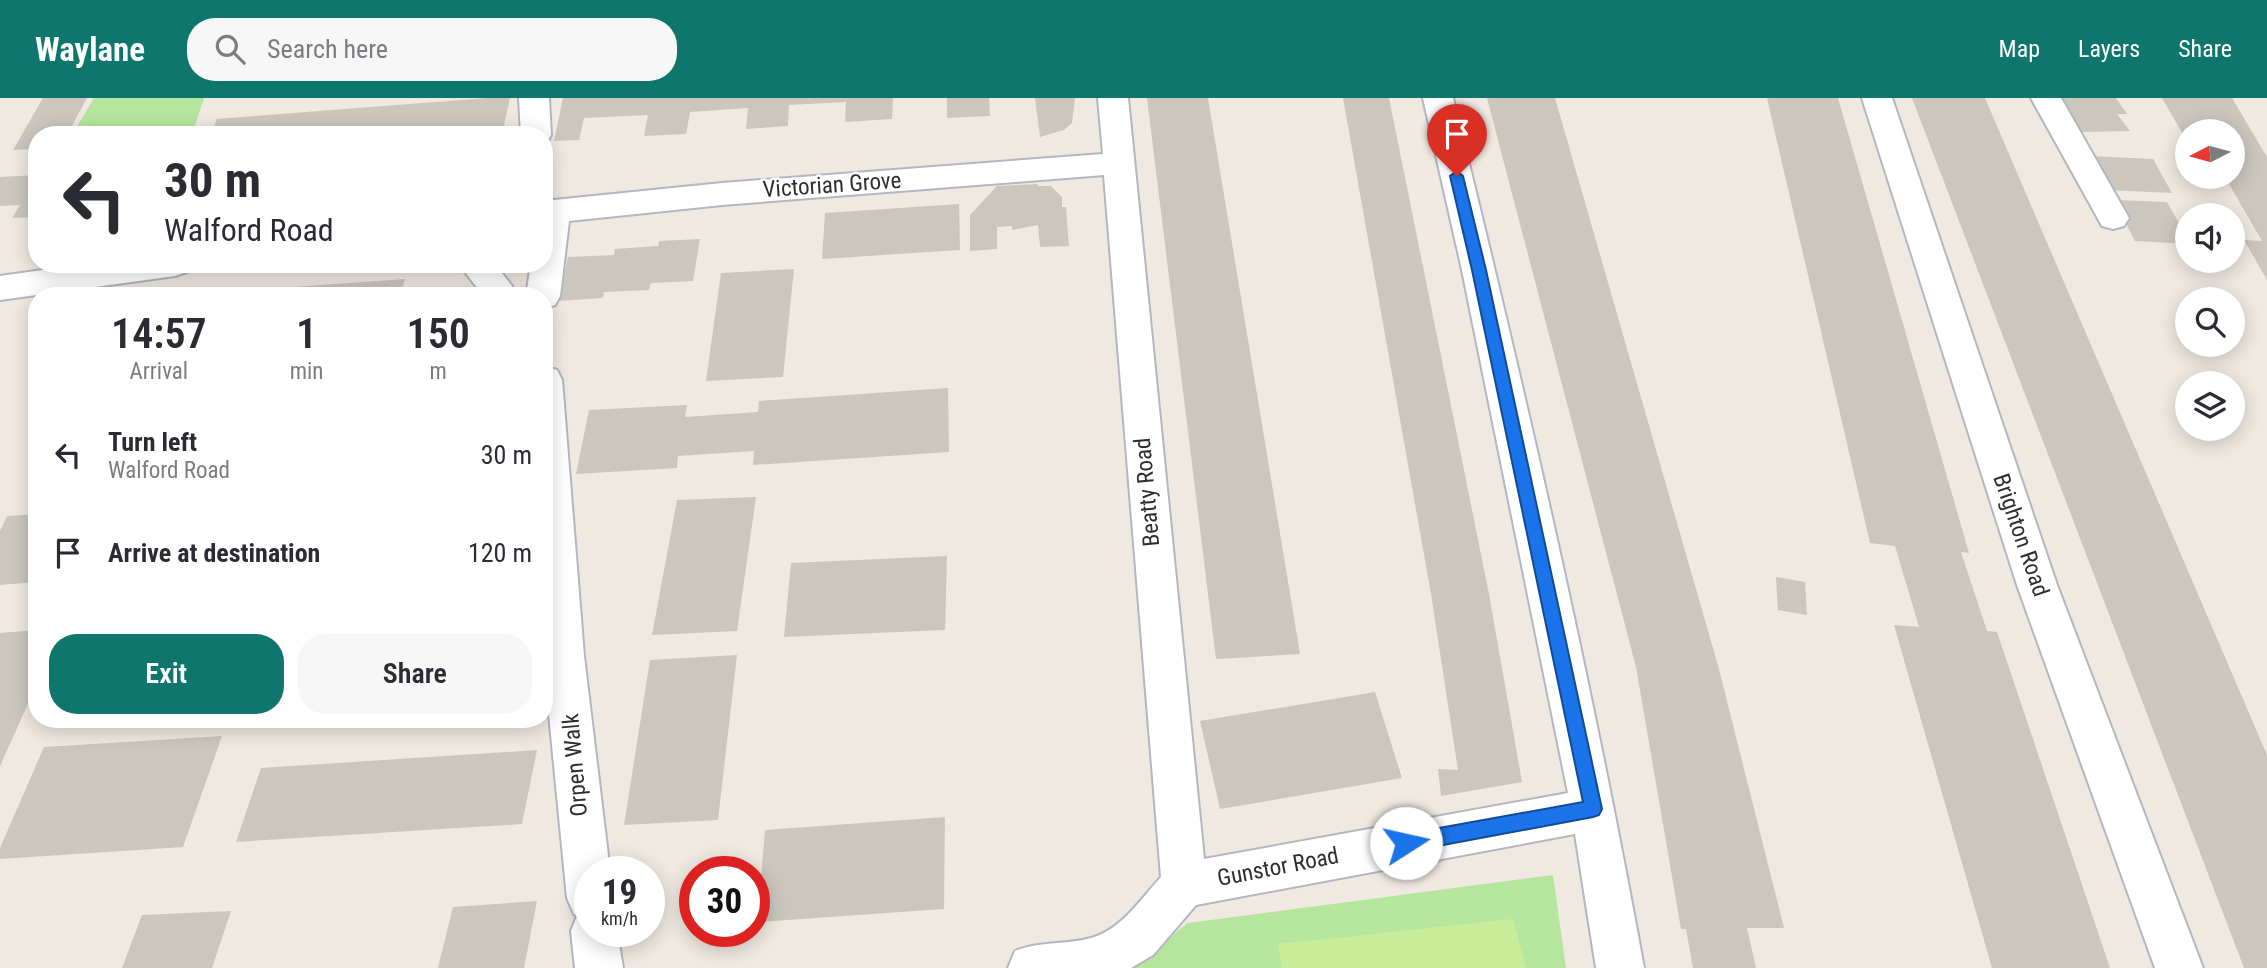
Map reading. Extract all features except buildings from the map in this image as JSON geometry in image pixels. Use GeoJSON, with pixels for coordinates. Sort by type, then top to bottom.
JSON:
{"type":"FeatureCollection","features":[{"type":"Feature","properties":{"kind":"street"},"geometry":{"type":"LineString","coordinates":[[534,98],[536,126]]}},
{"type":"Feature","properties":{"kind":"street","name":"Beatty Road"},"geometry":{"type":"LineString","coordinates":[[1113,98],[1157,610],[1184,885]]}},
{"type":"Feature","properties":{"kind":"street"},"geometry":{"type":"LineString","coordinates":[[1438,98],[1479,270],[1593,809],[1620,968]]}},
{"type":"Feature","properties":{"kind":"street","name":"Brighton Road"},"geometry":{"type":"LineString","coordinates":[[1877,98],[2037,585],[2179,968]]}},
{"type":"Feature","properties":{"kind":"street"},"geometry":{"type":"LineString","coordinates":[[2046,98],[2113,219]]}},
{"type":"Feature","properties":{"kind":"street","name":"Victorian Grove"},"geometry":{"type":"LineString","coordinates":[[553,211],[722,194],[1120,163]]}},
{"type":"Feature","properties":{"kind":"street"},"geometry":{"type":"LineString","coordinates":[[0,288],[109,273]]}},
{"type":"Feature","properties":{"kind":"street"},"geometry":{"type":"LineString","coordinates":[[483,273],[495,287]]}},
{"type":"Feature","properties":{"kind":"street","name":"Orpen Walk"},"geometry":{"type":"LineString","coordinates":[[553,504],[564,656],[585,856]]}},
{"type":"Feature","properties":{"kind":"street","name":"Gunstor Road"},"geometry":{"type":"LineString","coordinates":[[1184,885],[1593,809]]}},
{"type":"Feature","properties":{"kind":"street"},"geometry":{"type":"LineString","coordinates":[[1032,968],[1097,961],[1137,939],[1184,885]]}},
{"type":"Feature","properties":{"kind":"street"},"geometry":{"type":"LineString","coordinates":[[596,947],[599,968]]}},
{"type":"Feature","properties":{"kind":"green space"},"geometry":{"type":"Polygon","coordinates":[[[94,98],[204,98],[195,126],[77,126],[94,98]]]}},
{"type":"Feature","properties":{"kind":"green space"},"geometry":{"type":"Polygon","coordinates":[[[1553,875],[1566,968],[1130,968],[1188,923],[1553,875]]]}},
{"type":"Feature","properties":{"kind":"green space"},"geometry":{"type":"Polygon","coordinates":[[[1513,919],[1526,968],[1282,968],[1278,944],[1513,919]]]}},
{"type":"Feature","properties":{"kind":"route"},"geometry":{"type":"LineString","coordinates":[[1406,843],[1593,809],[1457,176]]}}]}
